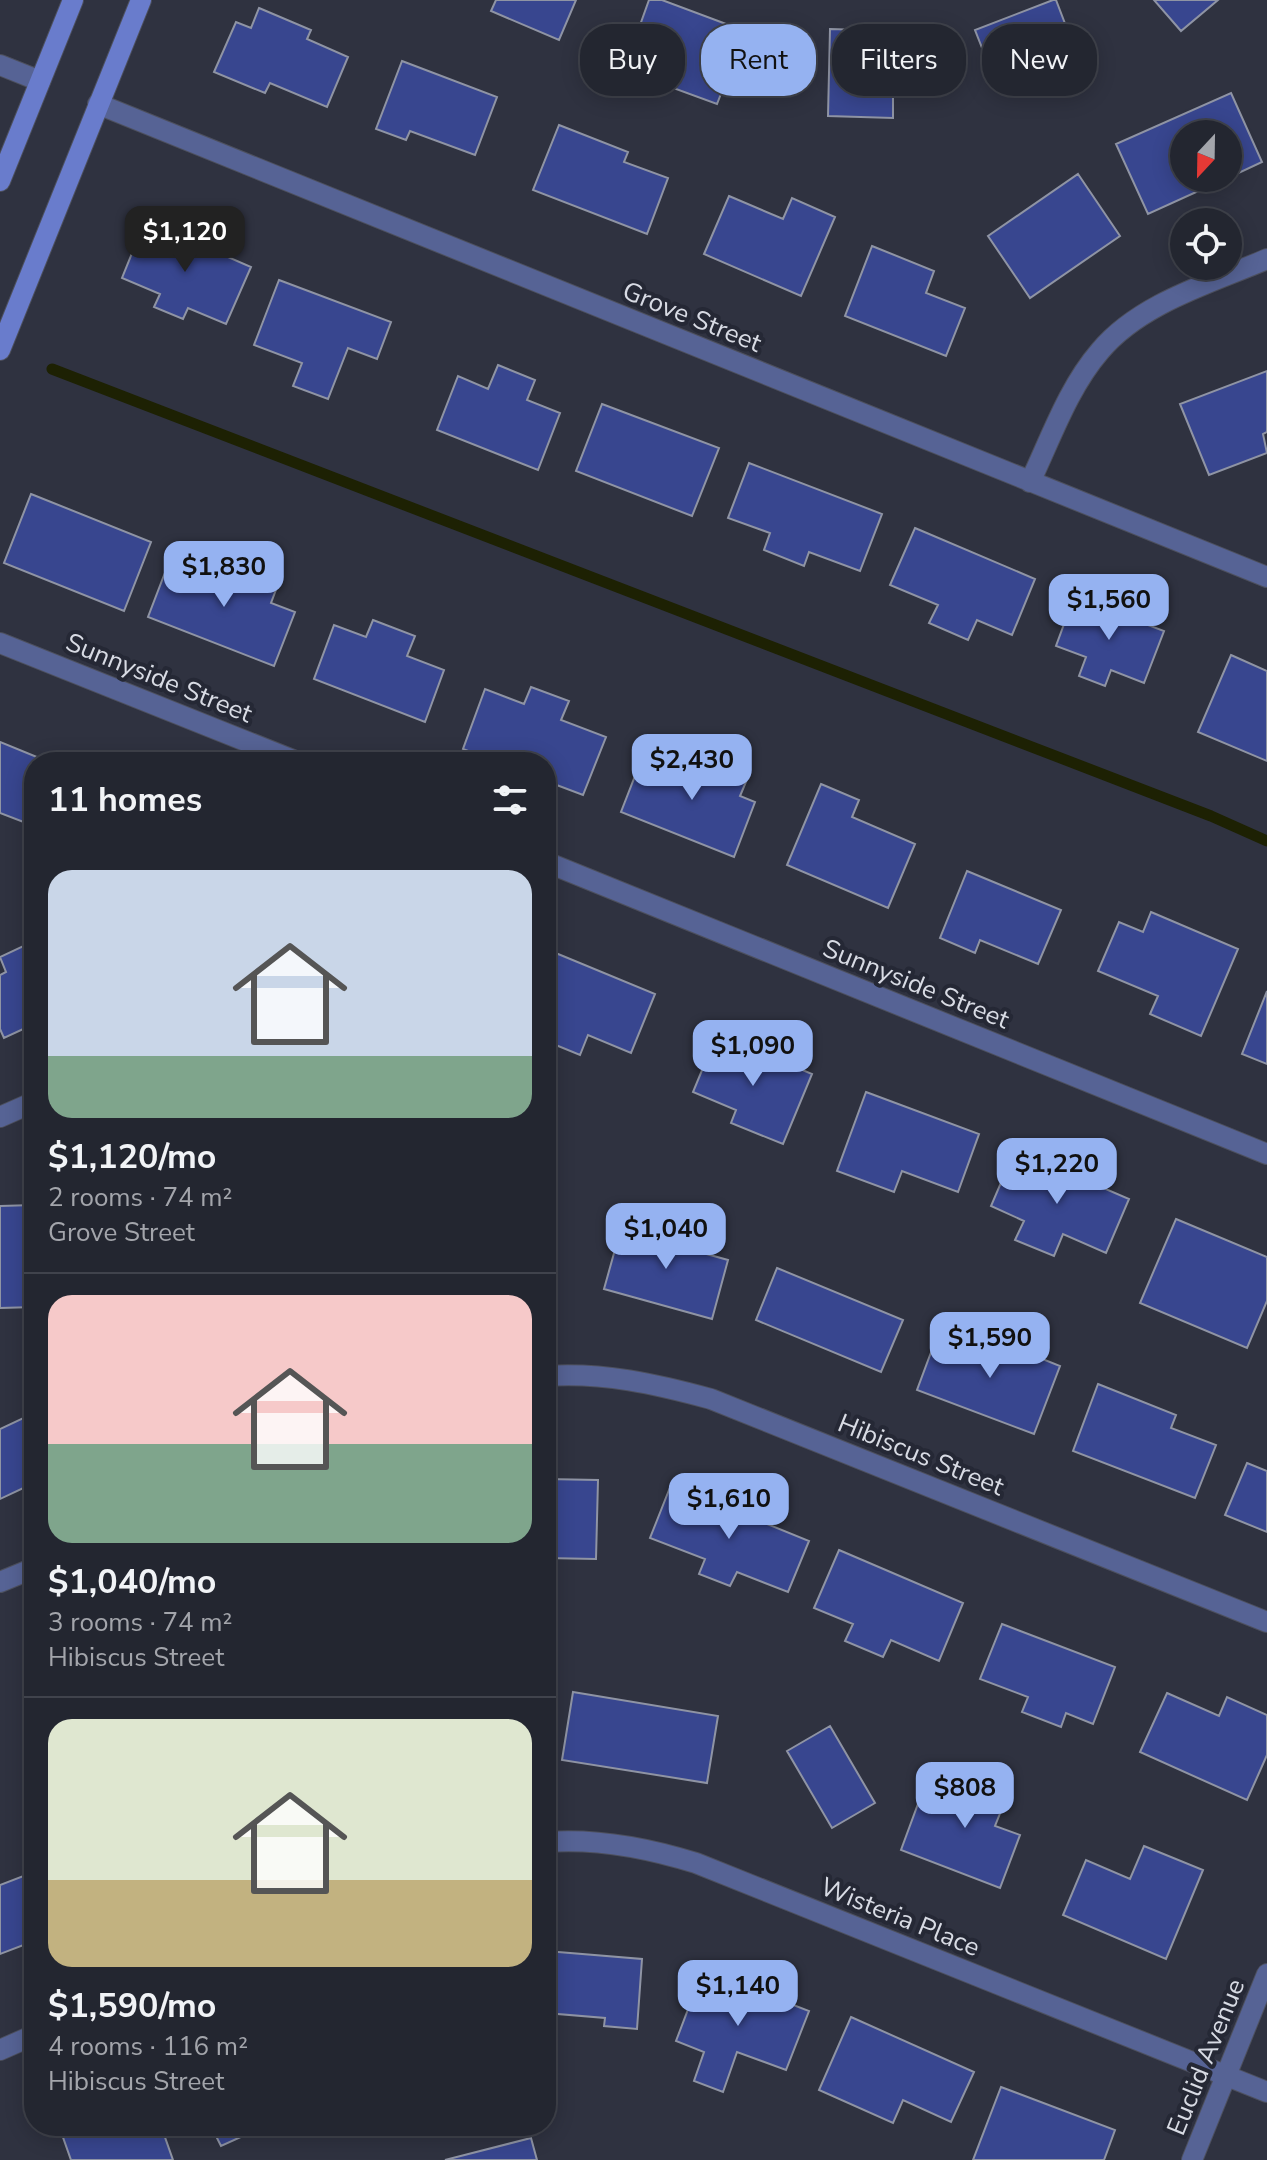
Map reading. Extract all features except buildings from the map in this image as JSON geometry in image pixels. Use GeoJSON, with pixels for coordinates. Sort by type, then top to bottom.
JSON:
{"type":"FeatureCollection","features":[{"type":"Feature","properties":{"kind":"main road"},"geometry":{"type":"LineString","coordinates":[[0,181],[73,0]]}},
{"type":"Feature","properties":{"kind":"main road"},"geometry":{"type":"LineString","coordinates":[[0,350],[141,0]]}},
{"type":"Feature","properties":{"kind":"street"},"geometry":{"type":"LineString","coordinates":[[0,65],[40,81]]}},
{"type":"Feature","properties":{"kind":"street","name":"Grove Street"},"geometry":{"type":"LineString","coordinates":[[98,104],[1267,577]]}},
{"type":"Feature","properties":{"kind":"street"},"geometry":{"type":"LineString","coordinates":[[1030,482],[1072,393],[1100,350],[1128,325],[1166,303],[1267,259]]}},
{"type":"Feature","properties":{"kind":"street","name":"Sunnyside Street"},"geometry":{"type":"LineString","coordinates":[[0,643],[273,752]]}},
{"type":"Feature","properties":{"kind":"street","name":"Sunnyside Street"},"geometry":{"type":"LineString","coordinates":[[556,866],[1267,1154]]}},
{"type":"Feature","properties":{"kind":"street"},"geometry":{"type":"LineString","coordinates":[[0,1117],[24,1106]]}},
{"type":"Feature","properties":{"kind":"street","name":"Hibiscus Street"},"geometry":{"type":"LineString","coordinates":[[556,1376],[599,1376],[659,1385],[711,1399],[1267,1622]]}},
{"type":"Feature","properties":{"kind":"street"},"geometry":{"type":"LineString","coordinates":[[0,1582],[24,1572]]}},
{"type":"Feature","properties":{"kind":"street","name":"Wisteria Place"},"geometry":{"type":"LineString","coordinates":[[556,1842],[626,1845],[696,1863],[1267,2092]]}},
{"type":"Feature","properties":{"kind":"street","name":"Euclid Avenue"},"geometry":{"type":"LineString","coordinates":[[1192,2160],[1267,1974]]}},
{"type":"Feature","properties":{"kind":"street"},"geometry":{"type":"LineString","coordinates":[[0,2050],[24,2039]]}},
{"type":"Feature","properties":{"kind":"waterway"},"geometry":{"type":"LineString","coordinates":[[52,369],[1211,816],[1267,841]]}}]}
